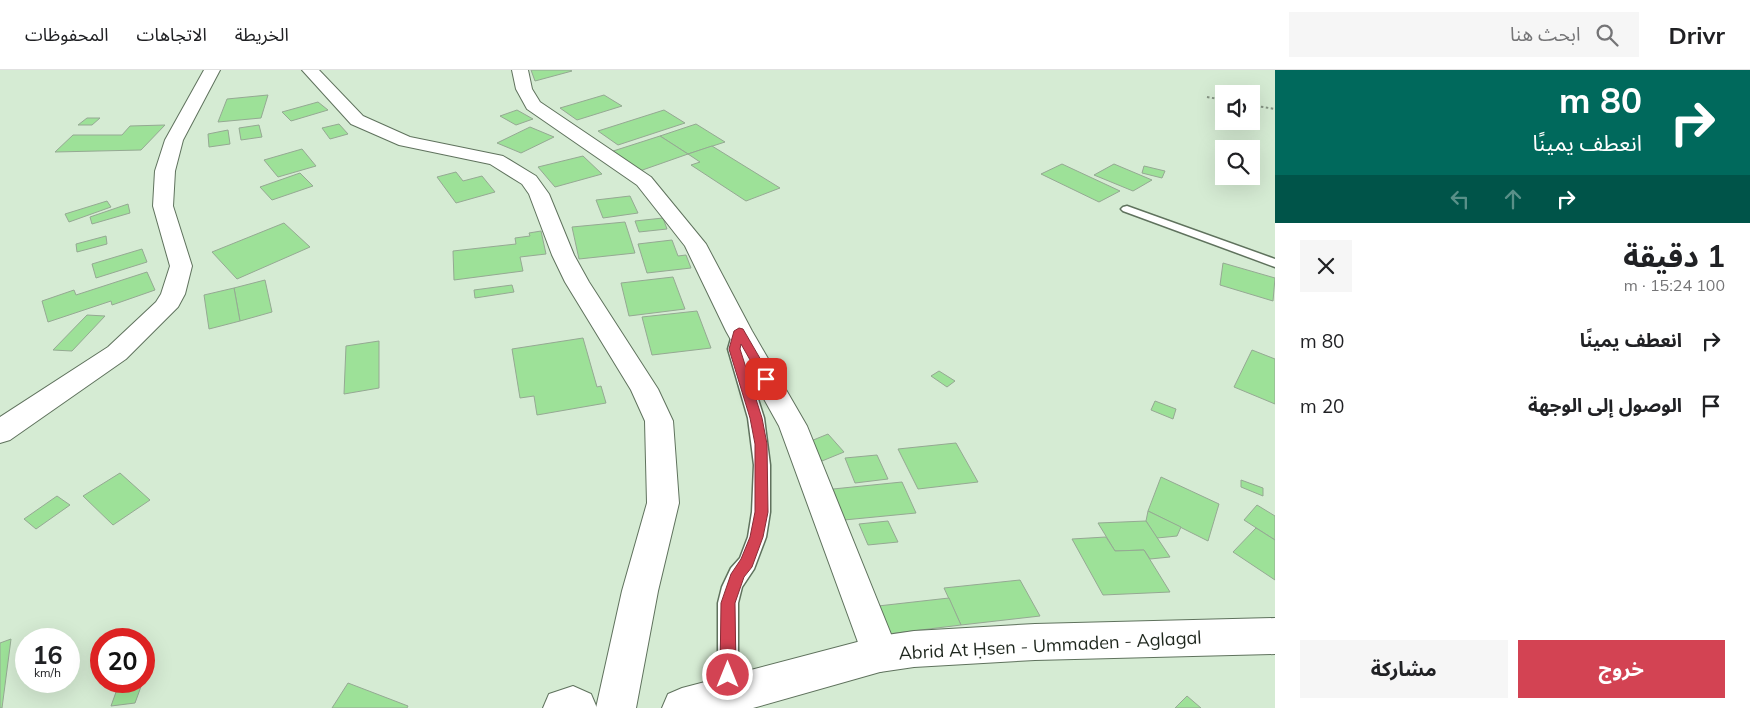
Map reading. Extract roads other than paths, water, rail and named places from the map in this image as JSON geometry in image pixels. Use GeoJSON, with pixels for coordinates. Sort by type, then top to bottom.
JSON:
{"type":"FeatureCollection","features":[{"type":"Feature","properties":{"kind":"main road"},"geometry":{"type":"LineString","coordinates":[[0,432],[117,353],[150,324],[170,300],[181,266],[163,206],[165,171],[174,140],[212,70]]}},
{"type":"Feature","properties":{"kind":"main road"},"geometry":{"type":"LineString","coordinates":[[310,70],[357,120],[405,141],[496,160],[529,180],[539,194],[562,255],[644,389],[659,421],[663,503],[640,591],[616,708]]}},
{"type":"Feature","properties":{"kind":"main road"},"geometry":{"type":"LineString","coordinates":[[520,70],[524,89],[533,105],[644,181],[694,244],[739,331],[793,426],[880,654]]}},
{"type":"Feature","properties":{"kind":"main road","name":"Abrid At Ḥsen - Ummaden - Aglagal"},"geometry":{"type":"LineString","coordinates":[[682,708],[880,654],[914,649],[1035,642],[1275,636]]}},
{"type":"Feature","properties":{"kind":"main road"},"geometry":{"type":"LineString","coordinates":[[563,708],[573,706],[577,708]]}},
{"type":"Feature","properties":{"kind":"lane"},"geometry":{"type":"LineString","coordinates":[[1127,209],[1275,263]]}},
{"type":"Feature","properties":{"kind":"lane"},"geometry":{"type":"LineString","coordinates":[[736,694],[728,675],[728,603],[738,574],[747,562],[757,537],[761,512],[762,465],[756,418],[735,349],[739,331]]}}]}
